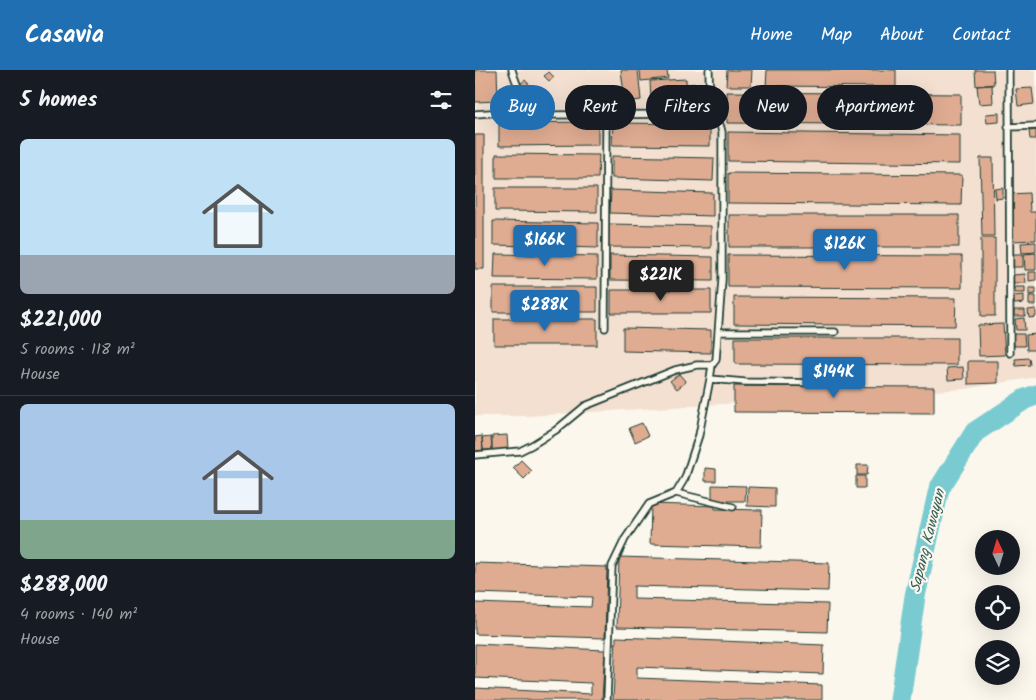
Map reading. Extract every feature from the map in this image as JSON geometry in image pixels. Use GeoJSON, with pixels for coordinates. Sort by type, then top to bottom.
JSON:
{"type":"FeatureCollection","features":[{"type":"Feature","properties":{"kind":"lane"},"geometry":{"type":"LineString","coordinates":[[512,70],[518,85]]}},
{"type":"Feature","properties":{"kind":"lane"},"geometry":{"type":"LineString","coordinates":[[709,70],[709,85]]}},
{"type":"Feature","properties":{"kind":"lane"},"geometry":{"type":"LineString","coordinates":[[1009,70],[1010,353]]}},
{"type":"Feature","properties":{"kind":"lane"},"geometry":{"type":"LineString","coordinates":[[475,114],[490,113]]}},
{"type":"Feature","properties":{"kind":"lane"},"geometry":{"type":"LineString","coordinates":[[1009,128],[1036,126]]}},
{"type":"Feature","properties":{"kind":"lane"},"geometry":{"type":"LineString","coordinates":[[605,328],[606,130]]}},
{"type":"Feature","properties":{"kind":"lane"},"geometry":{"type":"LineString","coordinates":[[676,493],[691,463],[699,435],[711,365],[716,360],[722,280],[722,130]]}},
{"type":"Feature","properties":{"kind":"lane"},"geometry":{"type":"LineString","coordinates":[[719,332],[835,332]]}},
{"type":"Feature","properties":{"kind":"lane"},"geometry":{"type":"LineString","coordinates":[[475,455],[520,451],[556,430],[585,406],[675,370],[697,365],[711,365]]}},
{"type":"Feature","properties":{"kind":"lane"},"geometry":{"type":"LineString","coordinates":[[710,379],[745,382],[836,383]]}},
{"type":"Feature","properties":{"kind":"lane"},"geometry":{"type":"LineString","coordinates":[[607,700],[612,566],[625,539],[649,504],[676,493],[733,507]]}},
{"type":"Feature","properties":{"kind":"shaded area"},"geometry":{"type":"Polygon","coordinates":[[[475,70],[1036,70],[1036,377],[966,389],[528,416],[475,416],[475,70]]]}},
{"type":"Feature","properties":{"kind":"building"},"geometry":{"type":"Polygon","coordinates":[[[475,70],[497,70],[497,85],[490,85],[490,101],[475,102],[475,70]]]}},
{"type":"Feature","properties":{"kind":"building"},"geometry":{"type":"Polygon","coordinates":[[[621,70],[638,70],[641,100],[636,101],[636,85],[623,85],[621,70]]]}},
{"type":"Feature","properties":{"kind":"building"},"geometry":{"type":"Polygon","coordinates":[[[640,70],[667,70],[668,78],[641,81],[640,70]]]}},
{"type":"Feature","properties":{"kind":"building"},"geometry":{"type":"Polygon","coordinates":[[[727,70],[752,70],[751,85],[726,85],[727,70]]]}},
{"type":"Feature","properties":{"kind":"building"},"geometry":{"type":"Polygon","coordinates":[[[767,70],[896,70],[896,85],[766,85],[767,70]]]}},
{"type":"Feature","properties":{"kind":"building"},"geometry":{"type":"Polygon","coordinates":[[[975,70],[993,70],[994,84],[976,86],[975,70]]]}},
{"type":"Feature","properties":{"kind":"building"},"geometry":{"type":"Polygon","coordinates":[[[549,72],[554,77],[549,81],[544,76],[549,72]]]}},
{"type":"Feature","properties":{"kind":"building"},"geometry":{"type":"Polygon","coordinates":[[[686,79],[686,85],[650,85],[650,81],[686,79]]]}},
{"type":"Feature","properties":{"kind":"building"},"geometry":{"type":"Polygon","coordinates":[[[525,80],[530,85],[519,85],[525,80]]]}},
{"type":"Feature","properties":{"kind":"building"},"geometry":{"type":"Polygon","coordinates":[[[702,83],[702,85],[688,85],[702,83]]]}},
{"type":"Feature","properties":{"kind":"building"},"geometry":{"type":"Polygon","coordinates":[[[992,85],[993,103],[979,104],[977,86],[992,85]]]}},
{"type":"Feature","properties":{"kind":"building"},"geometry":{"type":"Polygon","coordinates":[[[1032,88],[1034,104],[1018,106],[1016,89],[1032,88]]]}},
{"type":"Feature","properties":{"kind":"building"},"geometry":{"type":"Polygon","coordinates":[[[729,92],[739,92],[739,123],[729,123],[729,92]]]}},
{"type":"Feature","properties":{"kind":"building"},"geometry":{"type":"Polygon","coordinates":[[[807,93],[817,93],[817,124],[807,124],[807,93]]]}},
{"type":"Feature","properties":{"kind":"building"},"geometry":{"type":"Polygon","coordinates":[[[933,94],[961,94],[961,125],[933,125],[933,94]]]}},
{"type":"Feature","properties":{"kind":"building"},"geometry":{"type":"Polygon","coordinates":[[[999,113],[999,122],[987,123],[986,114],[999,113]]]}},
{"type":"Feature","properties":{"kind":"building"},"geometry":{"type":"Polygon","coordinates":[[[555,122],[565,122],[565,130],[598,130],[598,145],[499,146],[499,130],[555,130],[555,122]]]}},
{"type":"Feature","properties":{"kind":"building"},"geometry":{"type":"Polygon","coordinates":[[[636,123],[646,123],[646,130],[710,130],[710,146],[612,145],[613,130],[636,130],[636,123]]]}},
{"type":"Feature","properties":{"kind":"building"},"geometry":{"type":"Polygon","coordinates":[[[1036,130],[1036,139],[1030,139],[1029,131],[1036,130]]]}},
{"type":"Feature","properties":{"kind":"building"},"geometry":{"type":"Polygon","coordinates":[[[728,132],[960,135],[960,164],[728,161],[728,132]]]}},
{"type":"Feature","properties":{"kind":"building"},"geometry":{"type":"Polygon","coordinates":[[[475,135],[484,135],[484,269],[475,269],[475,135]]]}},
{"type":"Feature","properties":{"kind":"building"},"geometry":{"type":"Polygon","coordinates":[[[496,154],[599,155],[598,178],[496,178],[496,154]]]}},
{"type":"Feature","properties":{"kind":"building"},"geometry":{"type":"Polygon","coordinates":[[[612,156],[714,158],[713,181],[612,178],[612,156]]]}},
{"type":"Feature","properties":{"kind":"building"},"geometry":{"type":"Polygon","coordinates":[[[980,158],[993,158],[994,236],[982,236],[980,158]]]}},
{"type":"Feature","properties":{"kind":"building"},"geometry":{"type":"Polygon","coordinates":[[[728,173],[962,175],[961,205],[728,203],[728,173]]]}},
{"type":"Feature","properties":{"kind":"building"},"geometry":{"type":"Polygon","coordinates":[[[495,188],[597,188],[597,212],[495,211],[495,188]]]}},
{"type":"Feature","properties":{"kind":"building"},"geometry":{"type":"Polygon","coordinates":[[[1003,188],[1003,198],[996,199],[995,189],[1003,188]]]}},
{"type":"Feature","properties":{"kind":"building"},"geometry":{"type":"Polygon","coordinates":[[[611,190],[713,193],[713,216],[610,213],[611,190]]]}},
{"type":"Feature","properties":{"kind":"building"},"geometry":{"type":"Polygon","coordinates":[[[1029,193],[1030,212],[1036,212],[1036,240],[1012,241],[1009,194],[1029,193]]]}},
{"type":"Feature","properties":{"kind":"building"},"geometry":{"type":"Polygon","coordinates":[[[729,215],[959,215],[959,247],[729,247],[729,215]]]}},
{"type":"Feature","properties":{"kind":"building"},"geometry":{"type":"Polygon","coordinates":[[[493,221],[598,223],[598,248],[493,245],[493,221]]]}},
{"type":"Feature","properties":{"kind":"building"},"geometry":{"type":"Polygon","coordinates":[[[609,224],[711,226],[711,248],[608,247],[609,224]]]}},
{"type":"Feature","properties":{"kind":"building"},"geometry":{"type":"Polygon","coordinates":[[[981,238],[995,238],[995,316],[981,316],[981,238]]]}},
{"type":"Feature","properties":{"kind":"building"},"geometry":{"type":"Polygon","coordinates":[[[1036,242],[1036,252],[1022,253],[1021,243],[1036,242]]]}},
{"type":"Feature","properties":{"kind":"building"},"geometry":{"type":"Polygon","coordinates":[[[1036,253],[1036,270],[1025,270],[1024,254],[1036,253]]]}},
{"type":"Feature","properties":{"kind":"building"},"geometry":{"type":"Polygon","coordinates":[[[495,254],[597,256],[597,279],[494,278],[495,254]]]}},
{"type":"Feature","properties":{"kind":"building"},"geometry":{"type":"Polygon","coordinates":[[[1012,254],[1023,254],[1023,267],[1013,267],[1012,254]]]}},
{"type":"Feature","properties":{"kind":"building"},"geometry":{"type":"Polygon","coordinates":[[[610,255],[713,257],[713,281],[610,280],[610,255]]]}},
{"type":"Feature","properties":{"kind":"building"},"geometry":{"type":"Polygon","coordinates":[[[728,255],[962,256],[962,288],[728,287],[728,255]]]}},
{"type":"Feature","properties":{"kind":"building"},"geometry":{"type":"Polygon","coordinates":[[[1029,272],[1036,272],[1036,280],[1029,281],[1029,272]]]}},
{"type":"Feature","properties":{"kind":"building"},"geometry":{"type":"Polygon","coordinates":[[[1025,274],[1026,283],[1014,284],[1013,275],[1025,274]]]}},
{"type":"Feature","properties":{"kind":"building"},"geometry":{"type":"Polygon","coordinates":[[[493,287],[597,287],[597,312],[493,312],[493,287]]]}},
{"type":"Feature","properties":{"kind":"building"},"geometry":{"type":"Polygon","coordinates":[[[1015,287],[1025,287],[1025,293],[1015,293],[1015,287]]]}},
{"type":"Feature","properties":{"kind":"building"},"geometry":{"type":"Polygon","coordinates":[[[1029,288],[1036,288],[1036,294],[1029,295],[1029,288]]]}},
{"type":"Feature","properties":{"kind":"building"},"geometry":{"type":"Polygon","coordinates":[[[611,290],[711,290],[711,313],[611,313],[611,290]]]}},
{"type":"Feature","properties":{"kind":"building"},"geometry":{"type":"Polygon","coordinates":[[[1024,295],[1024,303],[1014,304],[1014,296],[1024,295]]]}},
{"type":"Feature","properties":{"kind":"building"},"geometry":{"type":"Polygon","coordinates":[[[1029,296],[1036,296],[1036,305],[1029,305],[1029,296]]]}},
{"type":"Feature","properties":{"kind":"building"},"geometry":{"type":"Polygon","coordinates":[[[734,297],[956,298],[955,326],[734,324],[734,297]]]}},
{"type":"Feature","properties":{"kind":"building"},"geometry":{"type":"Polygon","coordinates":[[[1036,309],[1036,317],[1029,318],[1028,310],[1036,309]]]}},
{"type":"Feature","properties":{"kind":"building"},"geometry":{"type":"Polygon","coordinates":[[[1014,310],[1025,310],[1025,316],[1014,316],[1014,310]]]}},
{"type":"Feature","properties":{"kind":"building"},"geometry":{"type":"Polygon","coordinates":[[[1024,318],[1025,330],[1016,330],[1015,319],[1024,318]]]}},
{"type":"Feature","properties":{"kind":"building"},"geometry":{"type":"Polygon","coordinates":[[[494,319],[597,319],[597,345],[494,345],[494,319]]]}},
{"type":"Feature","properties":{"kind":"building"},"geometry":{"type":"Polygon","coordinates":[[[1003,324],[1005,355],[979,356],[978,325],[1003,324]]]}},
{"type":"Feature","properties":{"kind":"building"},"geometry":{"type":"Polygon","coordinates":[[[623,328],[711,330],[711,353],[623,351],[623,328]]]}},
{"type":"Feature","properties":{"kind":"building"},"geometry":{"type":"Polygon","coordinates":[[[1013,334],[1024,334],[1025,346],[1014,346],[1013,334]]]}},
{"type":"Feature","properties":{"kind":"building"},"geometry":{"type":"Polygon","coordinates":[[[1036,334],[1036,350],[1027,350],[1026,335],[1036,334]]]}},
{"type":"Feature","properties":{"kind":"building"},"geometry":{"type":"Polygon","coordinates":[[[735,338],[957,338],[957,365],[735,364],[735,338]]]}},
{"type":"Feature","properties":{"kind":"building"},"geometry":{"type":"Polygon","coordinates":[[[1029,358],[1030,365],[1016,366],[1015,359],[1029,358]]]}},
{"type":"Feature","properties":{"kind":"building"},"geometry":{"type":"Polygon","coordinates":[[[968,361],[998,361],[998,383],[968,384],[968,361]]]}},
{"type":"Feature","properties":{"kind":"building"},"geometry":{"type":"Polygon","coordinates":[[[963,367],[964,379],[948,380],[947,368],[963,367]]]}},
{"type":"Feature","properties":{"kind":"building"},"geometry":{"type":"Polygon","coordinates":[[[679,374],[686,382],[677,389],[670,381],[679,374]]]}},
{"type":"Feature","properties":{"kind":"building"},"geometry":{"type":"Polygon","coordinates":[[[734,386],[934,387],[934,413],[734,412],[734,386]]]}},
{"type":"Feature","properties":{"kind":"building"},"geometry":{"type":"Polygon","coordinates":[[[642,423],[648,436],[635,442],[629,428],[642,423]]]}},
{"type":"Feature","properties":{"kind":"building"},"geometry":{"type":"Polygon","coordinates":[[[507,435],[508,449],[492,450],[492,436],[507,435]]]}},
{"type":"Feature","properties":{"kind":"building"},"geometry":{"type":"Polygon","coordinates":[[[482,436],[483,450],[475,451],[475,437],[482,436]]]}},
{"type":"Feature","properties":{"kind":"building"},"geometry":{"type":"Polygon","coordinates":[[[491,437],[492,450],[483,450],[482,438],[491,437]]]}},
{"type":"Feature","properties":{"kind":"building"},"geometry":{"type":"Polygon","coordinates":[[[521,460],[532,471],[524,479],[513,468],[521,460]]]}},
{"type":"Feature","properties":{"kind":"building"},"geometry":{"type":"Polygon","coordinates":[[[857,465],[868,465],[867,475],[857,475],[857,465]]]}},
{"type":"Feature","properties":{"kind":"building"},"geometry":{"type":"Polygon","coordinates":[[[705,468],[716,469],[716,481],[705,481],[705,468]]]}},
{"type":"Feature","properties":{"kind":"building"},"geometry":{"type":"Polygon","coordinates":[[[856,476],[865,476],[865,488],[856,488],[856,476]]]}},
{"type":"Feature","properties":{"kind":"building"},"geometry":{"type":"Polygon","coordinates":[[[712,485],[746,486],[745,501],[712,501],[712,485]]]}},
{"type":"Feature","properties":{"kind":"building"},"geometry":{"type":"Polygon","coordinates":[[[748,487],[775,488],[775,507],[747,506],[748,487]]]}},
{"type":"Feature","properties":{"kind":"building"},"geometry":{"type":"Polygon","coordinates":[[[651,504],[715,506],[715,509],[762,510],[761,547],[650,544],[651,504]]]}},
{"type":"Feature","properties":{"kind":"building"},"geometry":{"type":"Polygon","coordinates":[[[619,557],[829,563],[828,591],[634,586],[634,599],[828,604],[827,632],[617,627],[619,557]]]}},
{"type":"Feature","properties":{"kind":"building"},"geometry":{"type":"Polygon","coordinates":[[[475,563],[607,567],[605,638],[475,634],[475,603],[591,607],[592,597],[475,593],[475,563]]]}},
{"type":"Feature","properties":{"kind":"building"},"geometry":{"type":"Polygon","coordinates":[[[616,637],[824,645],[823,674],[637,667],[637,678],[822,685],[822,700],[613,700],[616,637]]]}},
{"type":"Feature","properties":{"kind":"building"},"geometry":{"type":"Polygon","coordinates":[[[475,644],[605,650],[602,700],[475,700],[475,688],[591,694],[591,683],[475,678],[475,644]]]}},
{"type":"Feature","properties":{"kind":"waterway","name":"Sapang Kawayan"},"geometry":{"type":"LineString","coordinates":[[900,700],[915,596],[939,489],[975,432],[1025,399],[1036,395]]}}]}
